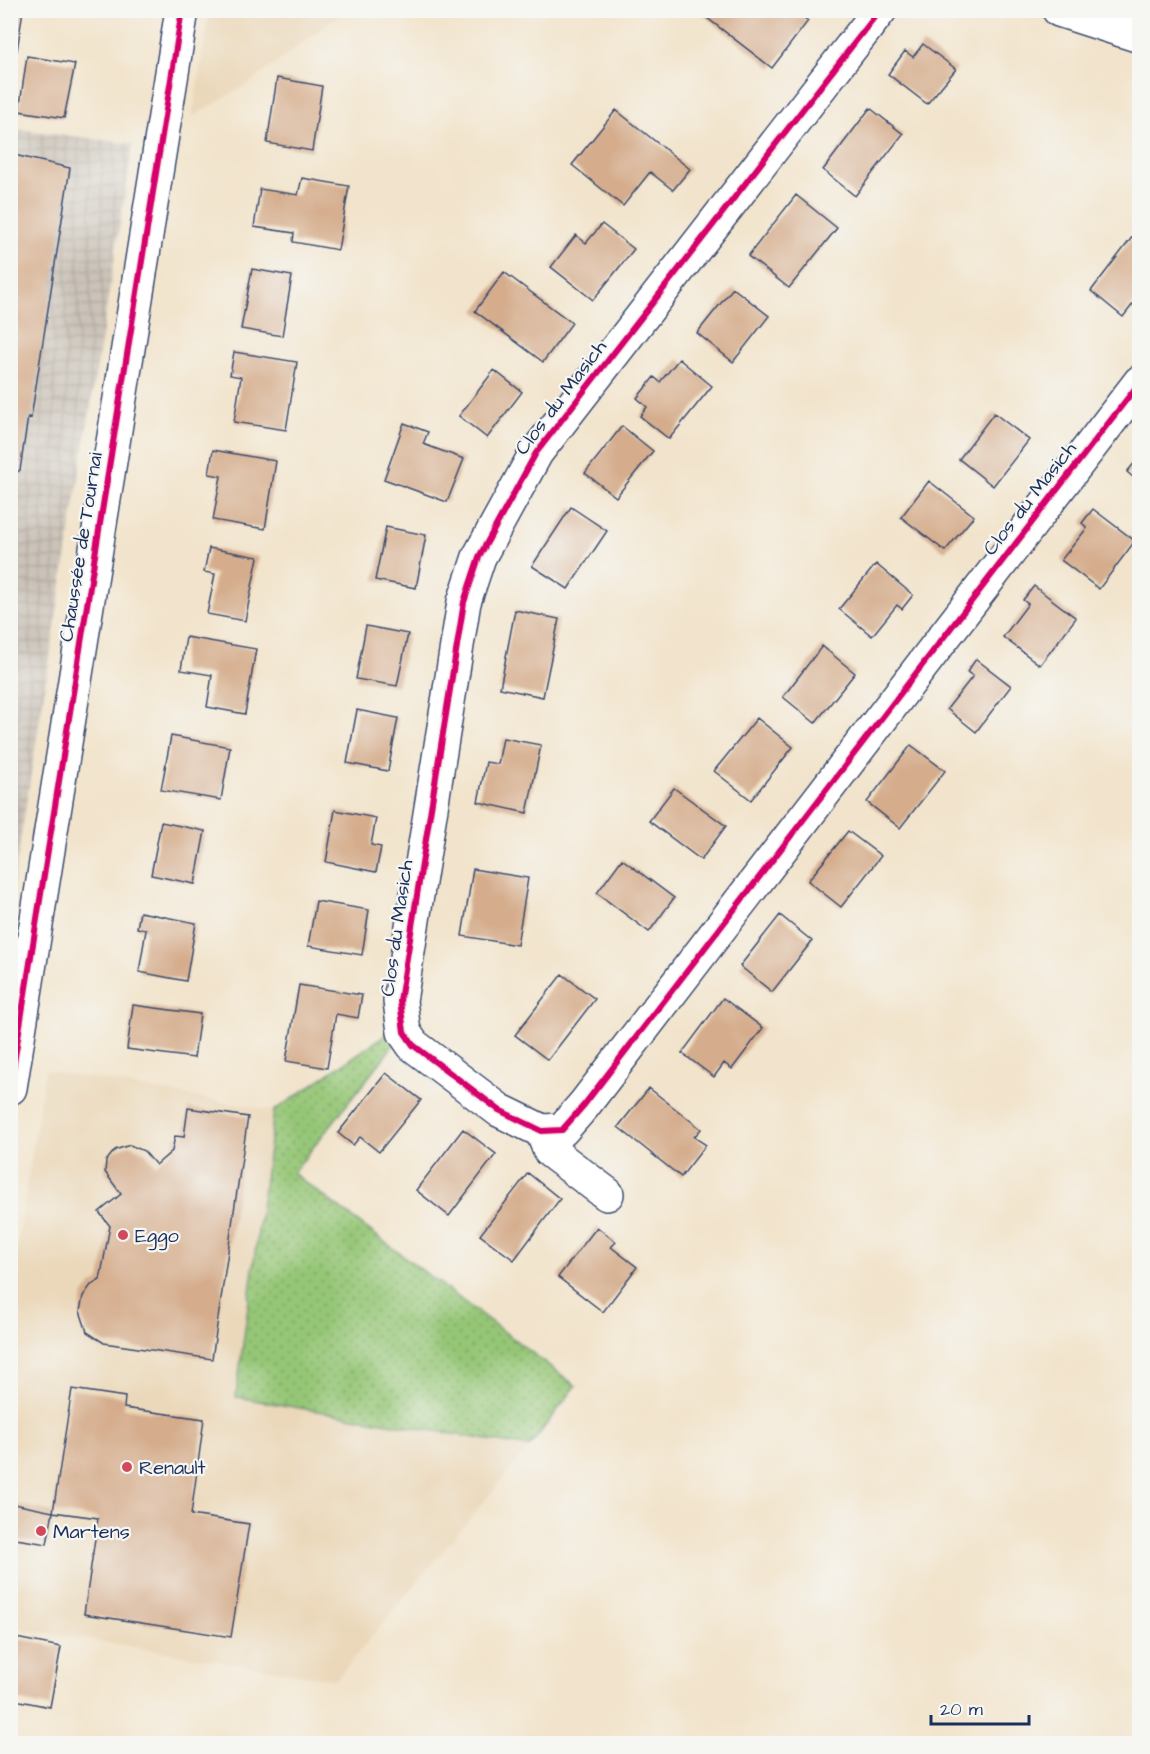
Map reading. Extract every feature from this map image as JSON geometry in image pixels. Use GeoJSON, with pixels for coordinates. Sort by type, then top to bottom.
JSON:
{"type":"FeatureCollection","features":[{"type":"Feature","properties":{"kind":"street","name":"Chaussée de Tournai"},"geometry":{"type":"LineString","coordinates":[[10,1088],[182,10]]}},
{"type":"Feature","properties":{"kind":"street","name":"Clos du Masich"},"geometry":{"type":"LineString","coordinates":[[880,10],[536,453],[479,557],[465,602],[400,1001],[404,1032],[413,1045],[499,1110],[542,1131],[562,1130],[584,1105],[1140,382]]}},
{"type":"Feature","properties":{"kind":"street"},"geometry":{"type":"LineString","coordinates":[[1059,10],[1140,36]]}},
{"type":"Feature","properties":{"kind":"street"},"geometry":{"type":"LineString","coordinates":[[542,1131],[550,1151],[607,1194]]}},
{"type":"Feature","properties":{"kind":"shaded area"},"geometry":{"type":"Polygon","coordinates":[[[210,10],[345,11],[252,81],[192,117],[210,10]]]}},
{"type":"Feature","properties":{"kind":"shaded area"},"geometry":{"type":"Polygon","coordinates":[[[10,128],[133,144],[12,891],[10,891],[10,128]]]}},
{"type":"Feature","properties":{"kind":"shaded area"},"geometry":{"type":"Polygon","coordinates":[[[45,1070],[274,1111],[236,1397],[529,1447],[336,1680],[11,1627],[11,1286],[45,1070]]]}},
{"type":"Feature","properties":{"kind":"green space"},"geometry":{"type":"Polygon","coordinates":[[[403,1023],[404,1032],[293,1173],[576,1386],[529,1447],[236,1397],[274,1111],[403,1023]]]}},
{"type":"Feature","properties":{"kind":"building"},"geometry":{"type":"Polygon","coordinates":[[[10,10],[23,10],[17,51],[10,50],[10,10]]]}},
{"type":"Feature","properties":{"kind":"building"},"geometry":{"type":"Polygon","coordinates":[[[705,10],[794,10],[808,21],[772,68],[702,14],[705,10]]]}},
{"type":"Feature","properties":{"kind":"building"},"geometry":{"type":"Polygon","coordinates":[[[923,44],[956,69],[927,104],[888,74],[905,51],[913,57],[923,44]]]}},
{"type":"Feature","properties":{"kind":"building"},"geometry":{"type":"Polygon","coordinates":[[[27,56],[75,64],[64,118],[19,111],[27,56]]]}},
{"type":"Feature","properties":{"kind":"building"},"geometry":{"type":"Polygon","coordinates":[[[277,78],[322,86],[312,151],[267,143],[277,78]]]}},
{"type":"Feature","properties":{"kind":"building"},"geometry":{"type":"Polygon","coordinates":[[[870,108],[903,134],[855,196],[823,170],[870,108]]]}},
{"type":"Feature","properties":{"kind":"building"},"geometry":{"type":"Polygon","coordinates":[[[616,110],[690,169],[673,190],[650,172],[623,206],[572,165],[616,110]]]}},
{"type":"Feature","properties":{"kind":"building"},"geometry":{"type":"Polygon","coordinates":[[[10,154],[70,168],[31,418],[28,417],[20,470],[10,477],[10,154]]]}},
{"type":"Feature","properties":{"kind":"building"},"geometry":{"type":"Polygon","coordinates":[[[302,178],[349,186],[338,250],[293,242],[294,233],[254,227],[260,189],[298,195],[302,178]]]}},
{"type":"Feature","properties":{"kind":"building"},"geometry":{"type":"Polygon","coordinates":[[[796,195],[837,228],[789,288],[748,256],[796,195]]]}},
{"type":"Feature","properties":{"kind":"building"},"geometry":{"type":"Polygon","coordinates":[[[602,224],[634,249],[593,300],[551,267],[576,235],[586,243],[602,224]]]}},
{"type":"Feature","properties":{"kind":"building"},"geometry":{"type":"Polygon","coordinates":[[[1133,236],[1140,241],[1140,295],[1123,317],[1091,291],[1133,236]]]}},
{"type":"Feature","properties":{"kind":"building"},"geometry":{"type":"Polygon","coordinates":[[[252,269],[292,276],[282,336],[241,329],[252,269]]]}},
{"type":"Feature","properties":{"kind":"building"},"geometry":{"type":"Polygon","coordinates":[[[504,272],[572,323],[543,362],[475,311],[504,272]]]}},
{"type":"Feature","properties":{"kind":"building"},"geometry":{"type":"Polygon","coordinates":[[[733,288],[769,316],[733,362],[697,333],[733,288]]]}},
{"type":"Feature","properties":{"kind":"building"},"geometry":{"type":"Polygon","coordinates":[[[234,352],[297,362],[286,430],[234,422],[241,377],[230,375],[234,352]]]}},
{"type":"Feature","properties":{"kind":"building"},"geometry":{"type":"Polygon","coordinates":[[[679,359],[712,386],[669,439],[640,416],[647,407],[637,398],[654,377],[660,382],[679,359]]]}},
{"type":"Feature","properties":{"kind":"building"},"geometry":{"type":"Polygon","coordinates":[[[494,370],[522,392],[487,438],[459,416],[494,370]]]}},
{"type":"Feature","properties":{"kind":"building"},"geometry":{"type":"Polygon","coordinates":[[[994,413],[1029,440],[993,486],[959,459],[994,413]]]}},
{"type":"Feature","properties":{"kind":"building"},"geometry":{"type":"Polygon","coordinates":[[[404,423],[428,432],[423,444],[464,459],[447,502],[384,479],[404,423]]]}},
{"type":"Feature","properties":{"kind":"building"},"geometry":{"type":"Polygon","coordinates":[[[622,426],[653,451],[616,497],[585,473],[622,426]]]}},
{"type":"Feature","properties":{"kind":"building"},"geometry":{"type":"Polygon","coordinates":[[[213,450],[276,461],[265,529],[213,520],[221,476],[209,474],[213,450]]]}},
{"type":"Feature","properties":{"kind":"building"},"geometry":{"type":"Polygon","coordinates":[[[1140,456],[1140,483],[1127,472],[1140,456]]]}},
{"type":"Feature","properties":{"kind":"building"},"geometry":{"type":"Polygon","coordinates":[[[929,481],[974,516],[945,551],[901,517],[929,481]]]}},
{"type":"Feature","properties":{"kind":"building"},"geometry":{"type":"Polygon","coordinates":[[[571,507],[607,531],[568,589],[532,566],[571,507]]]}},
{"type":"Feature","properties":{"kind":"building"},"geometry":{"type":"Polygon","coordinates":[[[1093,509],[1135,541],[1099,589],[1061,560],[1087,528],[1082,523],[1093,509]]]}},
{"type":"Feature","properties":{"kind":"building"},"geometry":{"type":"Polygon","coordinates":[[[386,527],[426,535],[416,588],[375,580],[386,527]]]}},
{"type":"Feature","properties":{"kind":"building"},"geometry":{"type":"Polygon","coordinates":[[[209,548],[258,557],[245,621],[207,614],[215,574],[204,572],[209,548]]]}},
{"type":"Feature","properties":{"kind":"building"},"geometry":{"type":"Polygon","coordinates":[[[876,564],[913,595],[902,609],[897,605],[872,636],[839,609],[876,564]]]}},
{"type":"Feature","properties":{"kind":"building"},"geometry":{"type":"Polygon","coordinates":[[[1034,586],[1076,618],[1040,665],[1003,637],[1028,604],[1023,600],[1034,586]]]}},
{"type":"Feature","properties":{"kind":"building"},"geometry":{"type":"Polygon","coordinates":[[[515,610],[559,619],[543,697],[500,688],[515,610]]]}},
{"type":"Feature","properties":{"kind":"building"},"geometry":{"type":"Polygon","coordinates":[[[366,626],[408,634],[397,686],[356,679],[366,626]]]}},
{"type":"Feature","properties":{"kind":"building"},"geometry":{"type":"Polygon","coordinates":[[[186,637],[256,649],[245,714],[207,707],[212,675],[181,670],[186,637]]]}},
{"type":"Feature","properties":{"kind":"building"},"geometry":{"type":"Polygon","coordinates":[[[822,646],[855,673],[815,723],[783,697],[822,646]]]}},
{"type":"Feature","properties":{"kind":"building"},"geometry":{"type":"Polygon","coordinates":[[[976,659],[1011,686],[976,732],[947,709],[973,676],[967,672],[976,659]]]}},
{"type":"Feature","properties":{"kind":"building"},"geometry":{"type":"Polygon","coordinates":[[[357,710],[398,718],[388,771],[347,763],[357,710]]]}},
{"type":"Feature","properties":{"kind":"building"},"geometry":{"type":"Polygon","coordinates":[[[757,718],[793,747],[751,800],[714,771],[757,718]]]}},
{"type":"Feature","properties":{"kind":"building"},"geometry":{"type":"Polygon","coordinates":[[[171,736],[230,747],[221,800],[161,790],[171,736]]]}},
{"type":"Feature","properties":{"kind":"building"},"geometry":{"type":"Polygon","coordinates":[[[503,738],[541,745],[527,813],[478,802],[486,762],[498,764],[503,738]]]}},
{"type":"Feature","properties":{"kind":"building"},"geometry":{"type":"Polygon","coordinates":[[[911,745],[945,771],[900,828],[867,802],[911,745]]]}},
{"type":"Feature","properties":{"kind":"building"},"geometry":{"type":"Polygon","coordinates":[[[674,788],[726,826],[701,860],[649,821],[674,788]]]}},
{"type":"Feature","properties":{"kind":"building"},"geometry":{"type":"Polygon","coordinates":[[[335,810],[376,818],[371,845],[381,847],[376,872],[326,862],[335,810]]]}},
{"type":"Feature","properties":{"kind":"building"},"geometry":{"type":"Polygon","coordinates":[[[161,822],[205,831],[195,884],[151,875],[161,822]]]}},
{"type":"Feature","properties":{"kind":"building"},"geometry":{"type":"Polygon","coordinates":[[[848,831],[881,856],[841,907],[808,881],[848,831]]]}},
{"type":"Feature","properties":{"kind":"building"},"geometry":{"type":"Polygon","coordinates":[[[622,859],[674,898],[649,932],[597,893],[622,859]]]}},
{"type":"Feature","properties":{"kind":"building"},"geometry":{"type":"Polygon","coordinates":[[[473,869],[528,878],[517,945],[462,936],[473,869]]]}},
{"type":"Feature","properties":{"kind":"building"},"geometry":{"type":"Polygon","coordinates":[[[316,901],[369,910],[362,955],[308,946],[316,901]]]}},
{"type":"Feature","properties":{"kind":"building"},"geometry":{"type":"Polygon","coordinates":[[[140,912],[196,923],[186,981],[139,972],[146,930],[137,928],[140,912]]]}},
{"type":"Feature","properties":{"kind":"building"},"geometry":{"type":"Polygon","coordinates":[[[780,915],[812,941],[772,992],[740,966],[780,915]]]}},
{"type":"Feature","properties":{"kind":"building"},"geometry":{"type":"Polygon","coordinates":[[[562,974],[595,999],[548,1060],[515,1035],[562,974]]]}},
{"type":"Feature","properties":{"kind":"building"},"geometry":{"type":"Polygon","coordinates":[[[299,985],[362,995],[358,1018],[336,1014],[327,1068],[286,1061],[299,985]]]}},
{"type":"Feature","properties":{"kind":"building"},"geometry":{"type":"Polygon","coordinates":[[[723,998],[763,1028],[732,1069],[724,1063],[714,1077],[682,1053],[723,998]]]}},
{"type":"Feature","properties":{"kind":"building"},"geometry":{"type":"Polygon","coordinates":[[[133,1005],[200,1014],[194,1058],[127,1049],[133,1005]]]}},
{"type":"Feature","properties":{"kind":"building"},"geometry":{"type":"Polygon","coordinates":[[[386,1073],[421,1100],[379,1152],[360,1137],[353,1145],[338,1133],[386,1073]]]}},
{"type":"Feature","properties":{"kind":"building"},"geometry":{"type":"Polygon","coordinates":[[[649,1088],[701,1129],[694,1137],[706,1145],[681,1177],[618,1127],[649,1088]]]}},
{"type":"Feature","properties":{"kind":"building"},"geometry":{"type":"Polygon","coordinates":[[[188,1108],[248,1117],[212,1359],[104,1343],[87,1332],[80,1311],[83,1296],[91,1285],[100,1280],[110,1226],[99,1212],[121,1194],[105,1172],[106,1161],[115,1150],[130,1145],[144,1151],[156,1165],[172,1151],[175,1136],[184,1137],[188,1108]]]}},
{"type":"Feature","properties":{"kind":"building"},"geometry":{"type":"Polygon","coordinates":[[[463,1129],[496,1154],[449,1216],[416,1190],[463,1129]]]}},
{"type":"Feature","properties":{"kind":"building"},"geometry":{"type":"Polygon","coordinates":[[[528,1173],[560,1199],[514,1260],[480,1235],[528,1173]]]}},
{"type":"Feature","properties":{"kind":"building"},"geometry":{"type":"Polygon","coordinates":[[[597,1227],[616,1242],[611,1247],[637,1267],[603,1312],[558,1277],[597,1227]]]}},
{"type":"Feature","properties":{"kind":"building"},"geometry":{"type":"Polygon","coordinates":[[[72,1389],[125,1397],[124,1408],[204,1419],[191,1515],[249,1524],[231,1637],[84,1614],[98,1518],[53,1512],[72,1389]]]}},
{"type":"Feature","properties":{"kind":"building"},"geometry":{"type":"Polygon","coordinates":[[[14,1504],[53,1512],[47,1544],[10,1538],[14,1504]]]}},
{"type":"Feature","properties":{"kind":"building"},"geometry":{"type":"Polygon","coordinates":[[[16,1638],[61,1647],[50,1707],[10,1699],[10,1664],[16,1638]]]}},
{"type":"Feature","properties":{"kind":"cycle path"},"geometry":{"type":"LineString","coordinates":[[10,1088],[182,10]]}},
{"type":"Feature","properties":{"kind":"cycle path"},"geometry":{"type":"LineString","coordinates":[[880,10],[536,453],[479,557],[464,602],[400,1001],[404,1032],[413,1045],[499,1110],[542,1131],[562,1130],[584,1105],[1140,382]]}},
{"type":"Feature","properties":{"kind":"place","name":"Eggo"},"geometry":{"type":"Point","coordinates":[123,1235]}},
{"type":"Feature","properties":{"kind":"place","name":"Renault"},"geometry":{"type":"Point","coordinates":[127,1467]}},
{"type":"Feature","properties":{"kind":"place","name":"Martens"},"geometry":{"type":"Point","coordinates":[41,1531]}}]}
